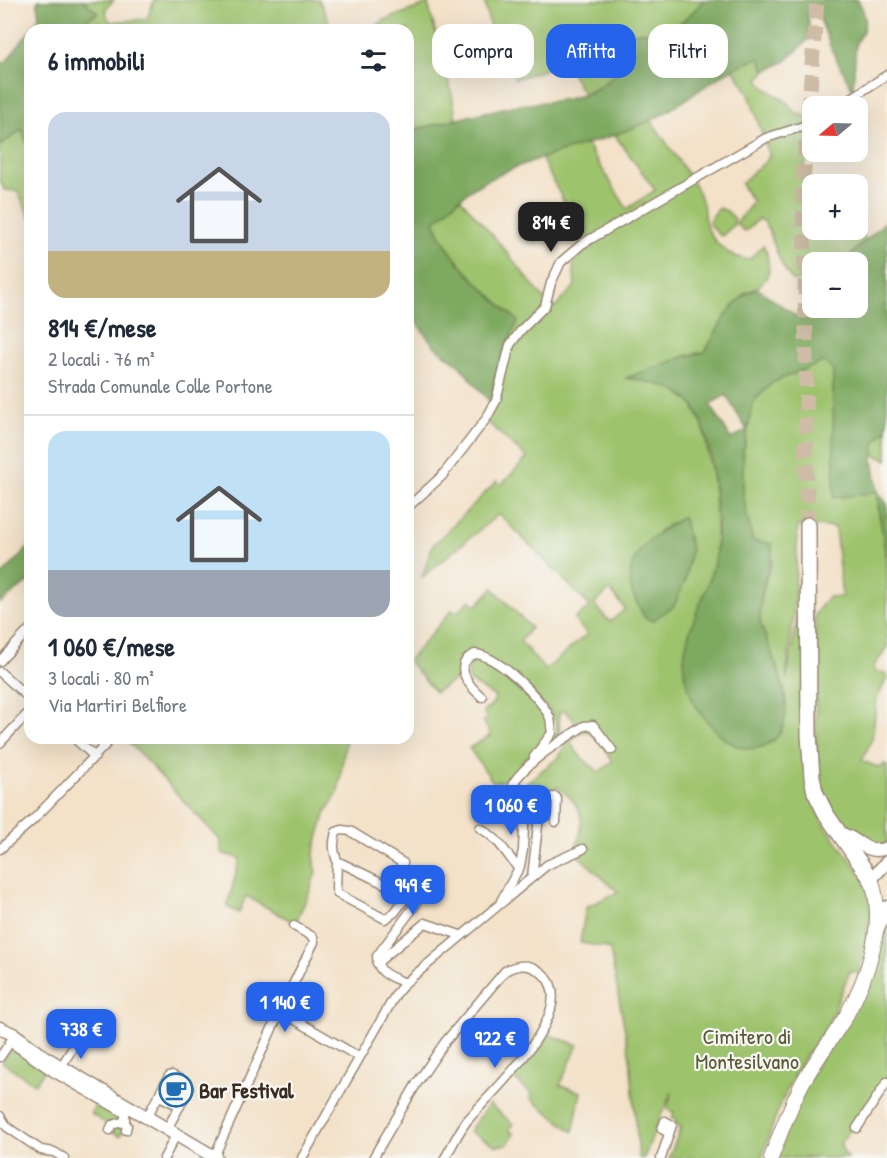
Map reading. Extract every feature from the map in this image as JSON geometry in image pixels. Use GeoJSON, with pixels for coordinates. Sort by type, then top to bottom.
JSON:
{"type":"FeatureCollection","features":[{"type":"Feature","properties":{"kind":"highway"},"geometry":{"type":"LineString","coordinates":[[808,525],[811,769],[818,799],[871,879]]}},
{"type":"Feature","properties":{"kind":"main road"},"geometry":{"type":"LineString","coordinates":[[839,833],[848,835],[869,849],[887,848]]}},
{"type":"Feature","properties":{"kind":"main road"},"geometry":{"type":"LineString","coordinates":[[871,879],[887,862]]}},
{"type":"Feature","properties":{"kind":"main road"},"geometry":{"type":"LineString","coordinates":[[871,879],[887,875]]}},
{"type":"Feature","properties":{"kind":"main road"},"geometry":{"type":"LineString","coordinates":[[871,879],[878,905],[875,937]]}},
{"type":"Feature","properties":{"kind":"main road"},"geometry":{"type":"LineString","coordinates":[[771,1158],[804,1081],[855,998],[887,907]]}},
{"type":"Feature","properties":{"kind":"main road"},"geometry":{"type":"LineString","coordinates":[[0,1028],[61,1067],[215,1157]]}},
{"type":"Feature","properties":{"kind":"street"},"geometry":{"type":"LineString","coordinates":[[854,96],[887,75]]}},
{"type":"Feature","properties":{"kind":"street"},"geometry":{"type":"LineString","coordinates":[[414,502],[442,476],[486,419],[496,400],[510,345],[521,330],[545,306],[551,283],[561,262],[582,244],[756,143],[802,127]]}},
{"type":"Feature","properties":{"kind":"street"},"geometry":{"type":"LineString","coordinates":[[0,661],[24,635]]}},
{"type":"Feature","properties":{"kind":"street"},"geometry":{"type":"LineString","coordinates":[[482,697],[471,688],[465,676],[466,661],[468,657],[475,654],[496,661],[536,698],[547,713],[552,733],[513,783],[520,789],[525,805],[523,850],[519,869],[499,904]]}},
{"type":"Feature","properties":{"kind":"street"},"geometry":{"type":"LineString","coordinates":[[0,672],[24,694]]}},
{"type":"Feature","properties":{"kind":"street"},"geometry":{"type":"LineString","coordinates":[[0,743],[24,717]]}},
{"type":"Feature","properties":{"kind":"street"},"geometry":{"type":"LineString","coordinates":[[529,764],[584,726],[593,725],[612,750]]}},
{"type":"Feature","properties":{"kind":"street"},"geometry":{"type":"LineString","coordinates":[[81,744],[95,757]]}},
{"type":"Feature","properties":{"kind":"street"},"geometry":{"type":"LineString","coordinates":[[0,849],[33,820],[107,744]]}},
{"type":"Feature","properties":{"kind":"street"},"geometry":{"type":"LineString","coordinates":[[532,877],[540,808],[549,797],[557,799],[556,822]]}},
{"type":"Feature","properties":{"kind":"street"},"geometry":{"type":"LineString","coordinates":[[480,828],[504,847],[519,869]]}},
{"type":"Feature","properties":{"kind":"street"},"geometry":{"type":"LineString","coordinates":[[391,887],[403,863],[350,831],[336,832],[333,843],[338,861],[336,889],[338,894],[385,919],[395,912],[406,897]]}},
{"type":"Feature","properties":{"kind":"street"},"geometry":{"type":"LineString","coordinates":[[302,1158],[359,1057],[405,983],[547,865],[583,849]]}},
{"type":"Feature","properties":{"kind":"street"},"geometry":{"type":"LineString","coordinates":[[338,861],[391,887],[416,904],[380,949],[377,956],[377,963],[383,973],[405,983]]}},
{"type":"Feature","properties":{"kind":"street"},"geometry":{"type":"LineString","coordinates":[[377,963],[426,923],[460,935]]}},
{"type":"Feature","properties":{"kind":"street"},"geometry":{"type":"LineString","coordinates":[[215,1157],[280,1011],[314,942],[313,937],[294,926]]}},
{"type":"Feature","properties":{"kind":"street"},"geometry":{"type":"LineString","coordinates":[[373,1158],[417,1083],[446,1042],[505,971],[517,966],[531,967],[543,974],[553,997],[542,1032],[536,1042],[464,1124],[445,1158]]}},
{"type":"Feature","properties":{"kind":"street"},"geometry":{"type":"LineString","coordinates":[[280,1011],[359,1057]]}},
{"type":"Feature","properties":{"kind":"street"},"geometry":{"type":"LineString","coordinates":[[0,1057],[13,1038],[53,1072],[123,1112],[126,1126],[116,1123],[110,1130]]}},
{"type":"Feature","properties":{"kind":"street"},"geometry":{"type":"LineString","coordinates":[[61,1067],[78,1039]]}},
{"type":"Feature","properties":{"kind":"street"},"geometry":{"type":"LineString","coordinates":[[147,1117],[169,1076],[172,1075],[187,1083],[190,1087],[180,1107],[164,1158]]}},
{"type":"Feature","properties":{"kind":"street"},"geometry":{"type":"LineString","coordinates":[[857,1128],[887,1082]]}},
{"type":"Feature","properties":{"kind":"street"},"geometry":{"type":"LineString","coordinates":[[159,1096],[180,1107]]}},
{"type":"Feature","properties":{"kind":"street"},"geometry":{"type":"LineString","coordinates":[[0,1116],[7,1126],[41,1150],[54,1152],[64,1158]]}},
{"type":"Feature","properties":{"kind":"street"},"geometry":{"type":"LineString","coordinates":[[661,1158],[669,1133]]}},
{"type":"Feature","properties":{"kind":"green space"},"geometry":{"type":"Polygon","coordinates":[[[39,0],[83,0],[98,13],[87,19],[84,24],[34,24],[39,18],[37,2],[39,0]]]}},
{"type":"Feature","properties":{"kind":"green space"},"geometry":{"type":"Polygon","coordinates":[[[83,0],[114,0],[106,8],[107,17],[111,22],[147,19],[154,0],[319,0],[330,24],[84,24],[87,19],[98,13],[83,0]]]}},
{"type":"Feature","properties":{"kind":"green space"},"geometry":{"type":"Polygon","coordinates":[[[484,0],[704,0],[679,24],[648,24],[648,34],[636,33],[636,24],[546,24],[546,69],[534,73],[534,24],[489,24],[484,0]]]}},
{"type":"Feature","properties":{"kind":"green space"},"geometry":{"type":"Polygon","coordinates":[[[704,0],[858,0],[865,20],[863,31],[856,43],[853,90],[832,51],[819,16],[808,13],[810,38],[786,61],[766,71],[759,58],[728,72],[728,24],[679,24],[704,0]]]}},
{"type":"Feature","properties":{"kind":"green space"},"geometry":{"type":"Polygon","coordinates":[[[428,4],[433,24],[432,78],[448,78],[456,119],[414,130],[414,24],[379,24],[384,20],[428,4]]]}},
{"type":"Feature","properties":{"kind":"green space"},"geometry":{"type":"Polygon","coordinates":[[[636,33],[648,34],[648,78],[718,78],[648,122],[504,172],[477,186],[434,222],[441,237],[470,276],[518,321],[498,365],[490,402],[457,363],[435,347],[414,320],[414,130],[512,106],[574,97],[594,90],[611,78],[636,78],[636,33]]]}},
{"type":"Feature","properties":{"kind":"green space"},"geometry":{"type":"Polygon","coordinates":[[[24,38],[24,135],[22,129],[0,146],[0,61],[6,62],[24,38]]]}},
{"type":"Feature","properties":{"kind":"green space"},"geometry":{"type":"Polygon","coordinates":[[[759,57],[766,71],[759,78],[764,87],[787,102],[794,112],[802,115],[802,162],[806,162],[803,170],[807,174],[802,174],[802,240],[865,240],[854,252],[802,252],[802,277],[796,282],[781,263],[764,221],[758,219],[744,231],[736,224],[753,202],[741,184],[767,161],[769,155],[749,94],[733,68],[759,57]]]}},
{"type":"Feature","properties":{"kind":"green space"},"geometry":{"type":"Polygon","coordinates":[[[574,78],[611,78],[603,84],[583,94],[574,78]]]}},
{"type":"Feature","properties":{"kind":"green space","name":"Cimitero di Montesilvano"},"geometry":{"type":"Polygon","coordinates":[[[651,120],[696,188],[702,201],[707,227],[716,241],[728,252],[742,258],[750,259],[763,245],[767,253],[769,271],[766,278],[757,288],[745,293],[705,352],[686,356],[627,378],[648,381],[674,389],[692,404],[703,426],[713,482],[716,555],[704,599],[693,624],[693,701],[725,740],[773,742],[785,717],[785,693],[760,622],[760,604],[773,561],[752,540],[743,494],[743,453],[753,402],[773,382],[825,361],[833,370],[834,497],[878,492],[878,510],[887,567],[887,648],[874,666],[875,672],[887,673],[887,678],[877,699],[872,739],[862,761],[881,768],[884,764],[887,765],[887,845],[881,847],[860,841],[836,817],[821,785],[816,757],[815,614],[828,597],[842,597],[835,527],[798,526],[794,611],[786,678],[799,607],[801,577],[819,815],[860,873],[870,896],[871,909],[868,935],[859,973],[850,971],[828,1025],[791,1081],[775,1118],[762,1158],[669,1158],[681,1127],[675,1124],[676,1120],[672,1118],[674,1112],[667,1109],[672,1092],[644,1158],[639,1158],[630,1058],[610,950],[580,943],[586,907],[618,892],[576,854],[581,816],[572,800],[558,787],[549,792],[536,794],[526,783],[559,757],[576,722],[564,710],[559,713],[560,740],[553,743],[557,732],[556,723],[547,707],[470,648],[456,673],[455,680],[435,692],[414,668],[414,654],[452,610],[457,612],[470,600],[476,606],[493,588],[531,628],[520,641],[545,670],[587,634],[574,619],[590,606],[499,514],[422,577],[432,546],[497,481],[501,485],[527,458],[484,419],[493,396],[498,365],[518,321],[459,263],[441,237],[434,222],[460,198],[544,299],[555,307],[575,286],[573,262],[579,255],[593,247],[576,214],[565,204],[541,158],[586,143],[627,209],[655,190],[614,134],[651,120]],[[683,517],[659,531],[685,581],[691,549],[683,517]],[[610,590],[594,604],[610,622],[625,609],[610,590]],[[587,731],[581,732],[570,742],[580,756],[599,772],[612,762],[599,740],[587,731]]]}},
{"type":"Feature","properties":{"kind":"green space"},"geometry":{"type":"Polygon","coordinates":[[[22,129],[24,135],[24,205],[18,191],[4,190],[0,179],[0,146],[22,129]]]}},
{"type":"Feature","properties":{"kind":"green space"},"geometry":{"type":"Polygon","coordinates":[[[719,208],[727,211],[735,219],[733,226],[722,236],[709,223],[719,208]]]}},
{"type":"Feature","properties":{"kind":"green space"},"geometry":{"type":"Polygon","coordinates":[[[887,220],[887,428],[875,443],[873,460],[878,492],[834,498],[833,370],[824,362],[773,382],[753,402],[743,453],[743,494],[752,540],[772,544],[771,559],[762,594],[760,619],[782,682],[786,713],[782,730],[771,742],[764,746],[750,748],[733,744],[716,730],[699,710],[692,698],[684,672],[687,641],[713,569],[716,554],[716,499],[705,433],[692,404],[678,392],[662,385],[626,378],[686,356],[705,352],[732,307],[757,288],[802,320],[806,318],[868,318],[868,252],[854,252],[887,220]],[[726,395],[710,404],[731,439],[747,430],[726,395]]]}},
{"type":"Feature","properties":{"kind":"green space"},"geometry":{"type":"Polygon","coordinates":[[[887,428],[887,460],[873,454],[875,443],[887,428]]]}},
{"type":"Feature","properties":{"kind":"green space"},"geometry":{"type":"Polygon","coordinates":[[[878,492],[887,504],[887,567],[880,520],[878,492]]]}},
{"type":"Feature","properties":{"kind":"green space"},"geometry":{"type":"Polygon","coordinates":[[[683,517],[691,549],[685,581],[674,606],[652,621],[645,618],[632,592],[630,576],[633,564],[638,554],[653,537],[683,517]]]}},
{"type":"Feature","properties":{"kind":"green space"},"geometry":{"type":"Polygon","coordinates":[[[24,552],[24,585],[0,603],[0,577],[24,552]]]}},
{"type":"Feature","properties":{"kind":"green space"},"geometry":{"type":"Polygon","coordinates":[[[474,661],[483,661],[495,667],[525,693],[542,714],[549,731],[541,744],[521,762],[523,768],[502,781],[493,782],[469,748],[491,735],[483,721],[487,718],[483,711],[490,707],[495,699],[494,696],[469,681],[470,665],[474,661]]]}},
{"type":"Feature","properties":{"kind":"green space"},"geometry":{"type":"Polygon","coordinates":[[[131,744],[345,744],[338,793],[326,812],[314,853],[316,872],[295,923],[246,896],[239,913],[227,907],[240,858],[223,854],[220,840],[131,744]]]}},
{"type":"Feature","properties":{"kind":"green space"},"geometry":{"type":"Polygon","coordinates":[[[887,922],[887,1079],[840,1144],[847,1158],[774,1158],[806,1082],[869,981],[887,922]]]}},
{"type":"Feature","properties":{"kind":"green space"},"geometry":{"type":"Polygon","coordinates":[[[547,1034],[578,1045],[560,1085],[581,1092],[573,1132],[530,1098],[532,1094],[513,1078],[547,1034]]]}},
{"type":"Feature","properties":{"kind":"green space"},"geometry":{"type":"Polygon","coordinates":[[[12,1048],[46,1068],[35,1084],[2,1062],[12,1048]]]}},
{"type":"Feature","properties":{"kind":"green space"},"geometry":{"type":"Polygon","coordinates":[[[98,1100],[124,1115],[127,1126],[120,1136],[111,1131],[110,1126],[91,1114],[98,1100]]]}},
{"type":"Feature","properties":{"kind":"green space"},"geometry":{"type":"Polygon","coordinates":[[[489,1104],[513,1124],[509,1130],[514,1134],[507,1145],[496,1146],[469,1131],[489,1104]]]}},
{"type":"Feature","properties":{"kind":"tunnel"},"geometry":{"type":"LineString","coordinates":[[808,525],[803,182],[817,0]]}},
{"type":"Feature","properties":{"kind":"place","name":"Bar Festival"},"geometry":{"type":"Point","coordinates":[176,1090]}}]}
